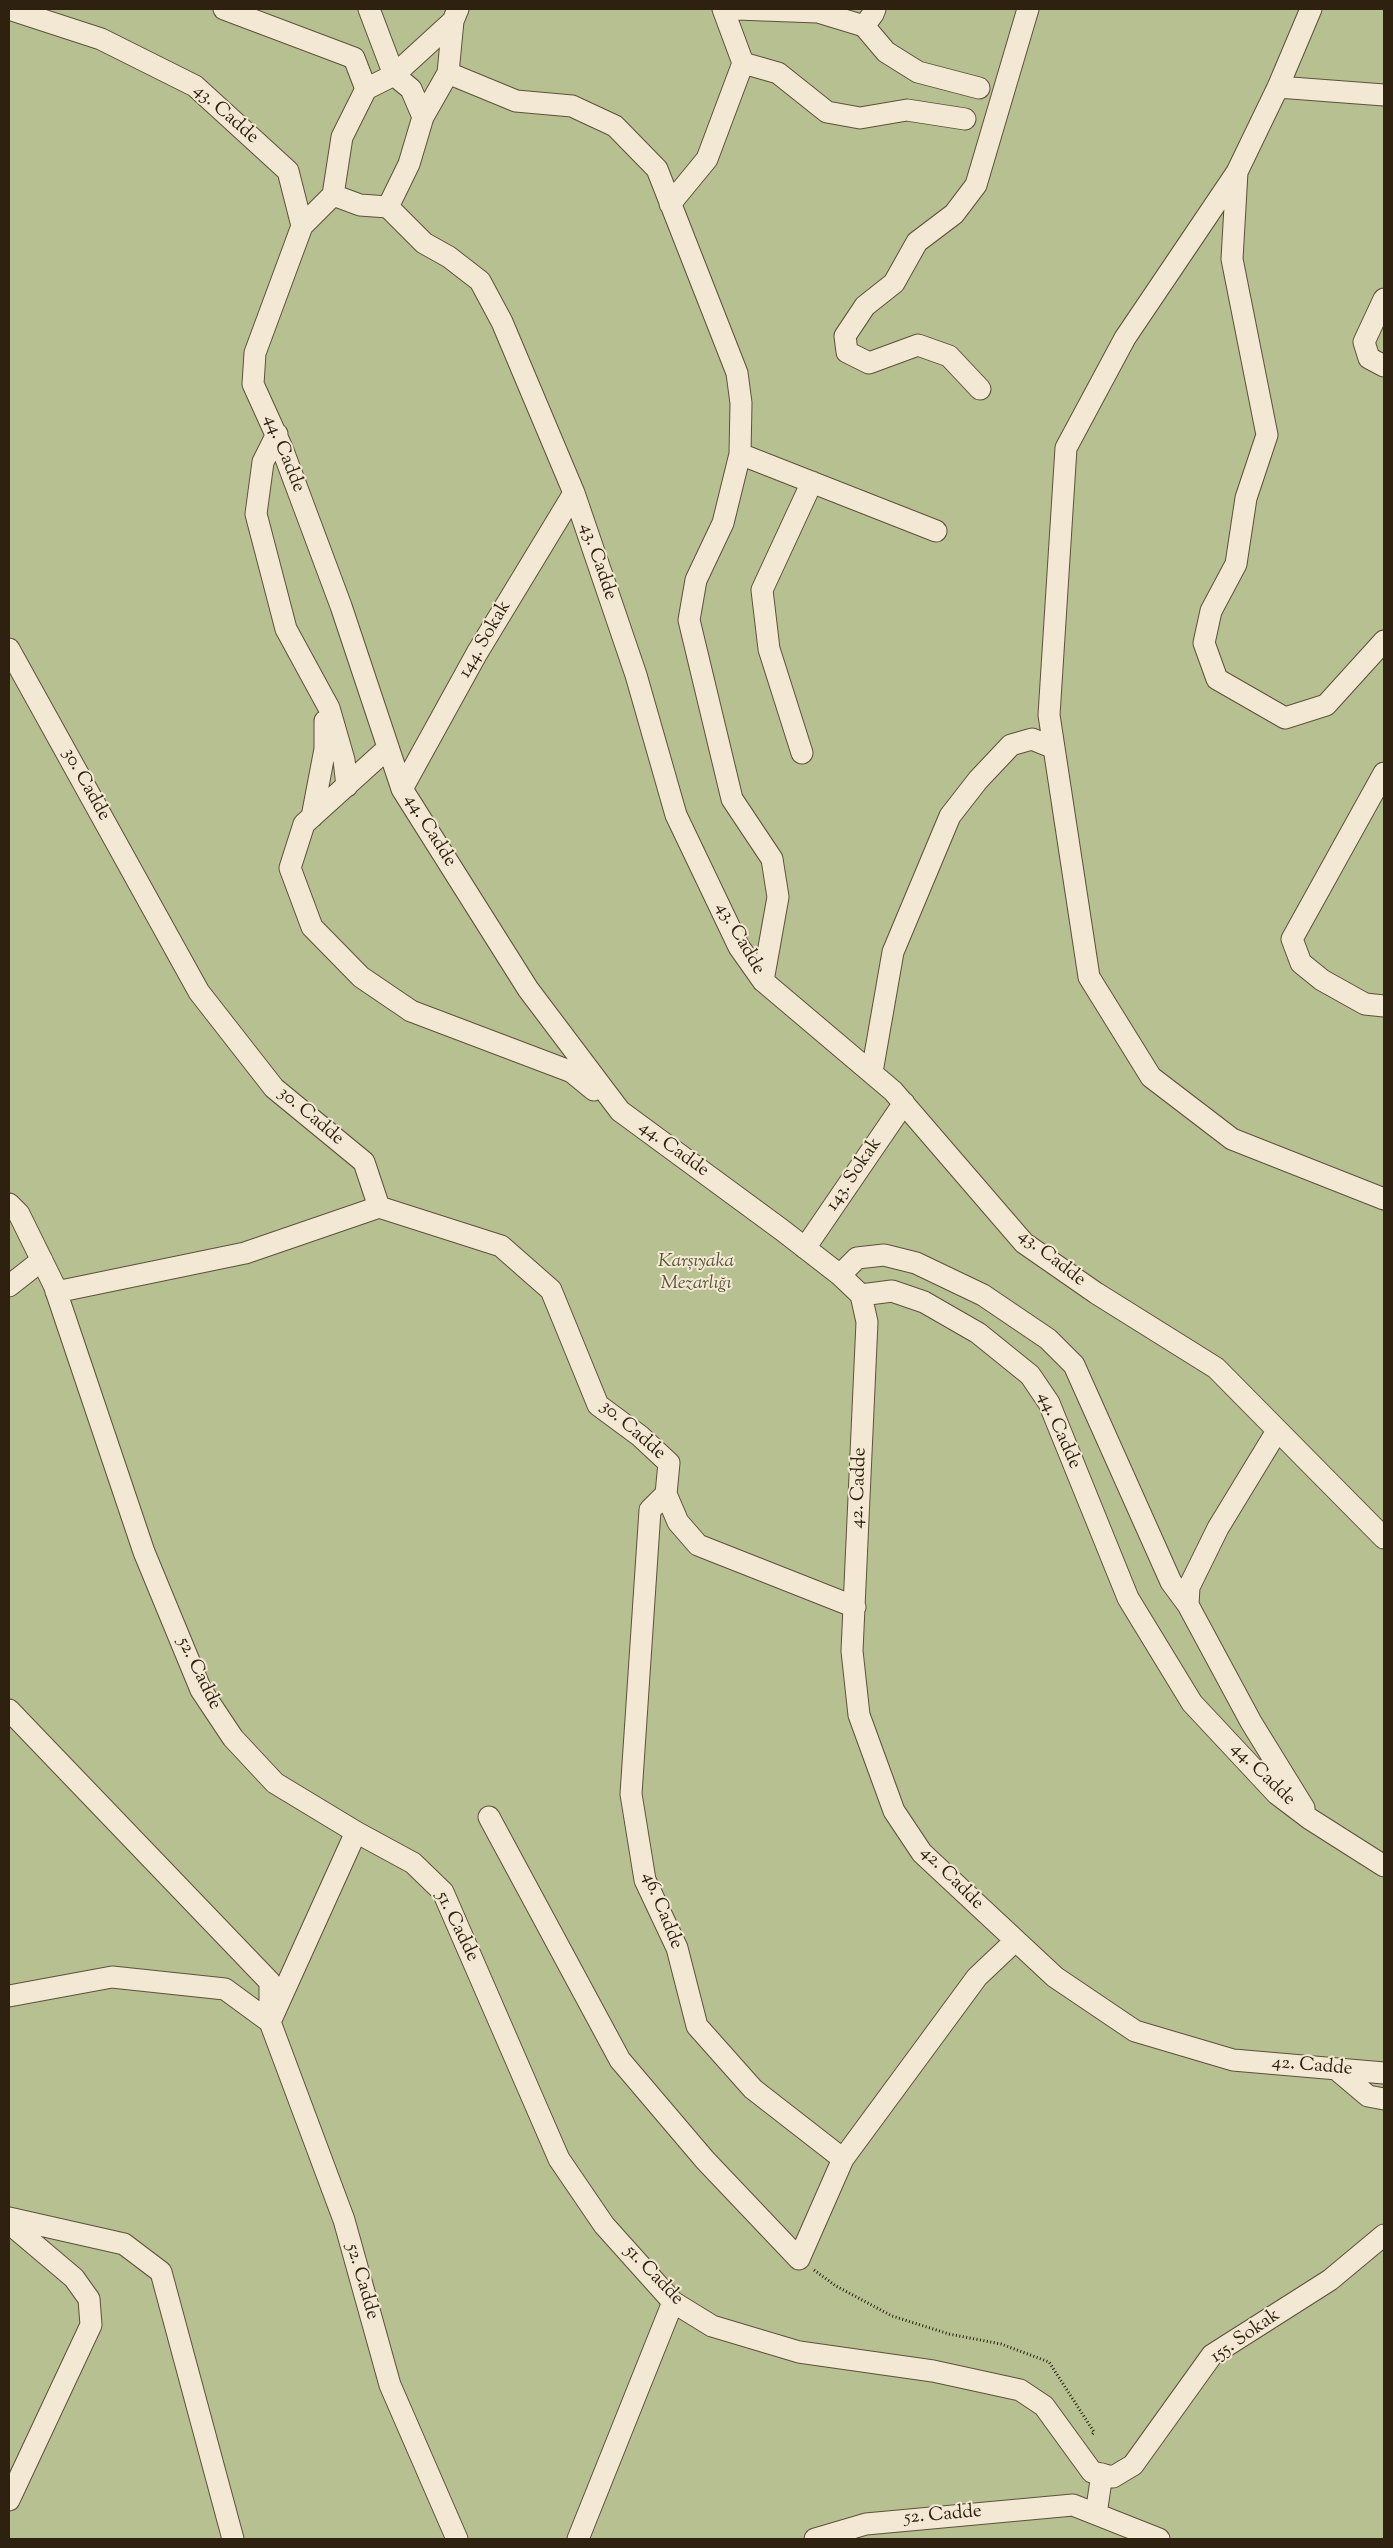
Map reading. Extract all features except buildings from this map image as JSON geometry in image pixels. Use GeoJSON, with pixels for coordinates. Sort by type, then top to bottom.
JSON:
{"type":"FeatureCollection","features":[{"type":"Feature","properties":{"kind":"lane"},"geometry":{"type":"LineString","coordinates":[[224,9],[354,58],[366,88]]}},
{"type":"Feature","properties":{"kind":"lane"},"geometry":{"type":"LineString","coordinates":[[368,9],[394,75],[411,89],[423,117]]}},
{"type":"Feature","properties":{"kind":"lane"},"geometry":{"type":"LineString","coordinates":[[670,204],[707,159],[743,63],[723,9]]}},
{"type":"Feature","properties":{"kind":"lane"},"geometry":{"type":"LineString","coordinates":[[736,9],[818,12],[869,17],[886,52],[918,72],[979,88]]}},
{"type":"Feature","properties":{"kind":"lane"},"geometry":{"type":"LineString","coordinates":[[980,389],[949,356],[918,345],[869,362],[847,352],[845,336],[865,306],[894,283],[917,242],[954,214],[976,185],[1028,9]]}},
{"type":"Feature","properties":{"kind":"lane"},"geometry":{"type":"LineString","coordinates":[[1311,9],[1278,87],[1236,172],[1125,338],[1066,448],[1049,715],[1089,977],[1150,1077],[1232,1140],[1384,1199]]}},
{"type":"Feature","properties":{"kind":"lane","name":"43. Cadde"},"geometry":{"type":"LineString","coordinates":[[9,10],[101,39],[195,86],[288,171],[302,226]]}},
{"type":"Feature","properties":{"kind":"lane"},"geometry":{"type":"LineString","coordinates":[[333,195],[360,205],[388,207],[409,164],[423,117],[448,73],[456,15]]}},
{"type":"Feature","properties":{"kind":"lane"},"geometry":{"type":"LineString","coordinates":[[302,226],[333,195],[342,137],[366,88],[394,75],[456,15]]}},
{"type":"Feature","properties":{"kind":"lane"},"geometry":{"type":"LineString","coordinates":[[743,63],[778,73],[827,112],[860,118],[907,110],[965,118]]}},
{"type":"Feature","properties":{"kind":"lane"},"geometry":{"type":"LineString","coordinates":[[448,73],[516,101],[572,106],[615,126],[657,169],[737,373],[741,403],[740,454],[723,523],[696,580],[689,620],[732,799],[772,859],[778,897],[763,981]]}},
{"type":"Feature","properties":{"kind":"lane"},"geometry":{"type":"LineString","coordinates":[[1278,87],[1384,94]]}},
{"type":"Feature","properties":{"kind":"lane"},"geometry":{"type":"LineString","coordinates":[[1236,172],[1232,259],[1267,435],[1246,498],[1236,564],[1211,611],[1204,643],[1217,679],[1285,718],[1326,705],[1384,641]]}},
{"type":"Feature","properties":{"kind":"lane","name":"43. Cadde"},"geometry":{"type":"LineString","coordinates":[[388,207],[424,243],[449,257],[480,281],[502,322],[574,493],[636,675],[676,816],[739,947],[763,981],[872,1072],[904,1103],[1024,1243],[1096,1293],[1216,1368],[1384,1538]]}},
{"type":"Feature","properties":{"kind":"lane","name":"44. Cadde"},"geometry":{"type":"LineString","coordinates":[[302,226],[255,353],[253,384],[277,434],[341,606],[402,789],[528,989],[620,1111],[805,1248],[840,1275],[861,1295],[892,1291],[924,1302],[978,1332],[1030,1375],[1049,1404],[1128,1598],[1192,1703],[1277,1794],[1310,1819],[1384,1866]]}},
{"type":"Feature","properties":{"kind":"lane"},"geometry":{"type":"LineString","coordinates":[[1384,299],[1364,342],[1369,358],[1384,366]]}},
{"type":"Feature","properties":{"kind":"lane"},"geometry":{"type":"LineString","coordinates":[[277,434],[262,462],[256,514],[286,629],[329,708],[344,760],[347,786]]}},
{"type":"Feature","properties":{"kind":"lane"},"geometry":{"type":"LineString","coordinates":[[740,454],[936,531]]}},
{"type":"Feature","properties":{"kind":"lane"},"geometry":{"type":"LineString","coordinates":[[802,754],[769,649],[762,590],[812,482]]}},
{"type":"Feature","properties":{"kind":"lane","name":"144. Sokak"},"geometry":{"type":"LineString","coordinates":[[402,789],[476,653],[574,493]]}},
{"type":"Feature","properties":{"kind":"lane","name":"30. Cadde"},"geometry":{"type":"LineString","coordinates":[[9,649],[199,992],[274,1088],[364,1162],[379,1207],[501,1246],[551,1290],[598,1405],[640,1436],[669,1462],[666,1494]]}},
{"type":"Feature","properties":{"kind":"lane"},"geometry":{"type":"LineString","coordinates":[[312,817],[325,749],[324,698]]}},
{"type":"Feature","properties":{"kind":"lane"},"geometry":{"type":"LineString","coordinates":[[872,1072],[893,952],[950,816],[978,780],[1011,745],[1032,739],[1054,748]]}},
{"type":"Feature","properties":{"kind":"lane"},"geometry":{"type":"LineString","coordinates":[[388,748],[304,824],[290,868],[312,927],[361,976],[411,1011],[572,1072],[620,1111]]}},
{"type":"Feature","properties":{"kind":"lane"},"geometry":{"type":"LineString","coordinates":[[1384,773],[1292,939],[1301,963],[1322,980],[1365,1004],[1384,1006]]}},
{"type":"Feature","properties":{"kind":"lane","name":"143. Sokak"},"geometry":{"type":"LineString","coordinates":[[805,1248],[904,1103]]}},
{"type":"Feature","properties":{"kind":"lane","name":"52. Cadde"},"geometry":{"type":"LineString","coordinates":[[9,1204],[19,1214],[56,1292],[144,1552],[201,1690],[232,1738],[275,1782],[356,1832]]}},
{"type":"Feature","properties":{"kind":"lane"},"geometry":{"type":"LineString","coordinates":[[56,1292],[244,1253],[379,1207]]}},
{"type":"Feature","properties":{"kind":"lane"},"geometry":{"type":"LineString","coordinates":[[840,1275],[857,1258],[884,1255],[916,1264],[983,1295],[1048,1339],[1074,1365],[1171,1582],[1188,1605],[1251,1722],[1310,1819]]}},
{"type":"Feature","properties":{"kind":"lane"},"geometry":{"type":"LineString","coordinates":[[9,1286],[42,1260]]}},
{"type":"Feature","properties":{"kind":"lane","name":"42. Cadde"},"geometry":{"type":"LineString","coordinates":[[861,1295],[867,1322],[852,1651],[859,1715],[894,1811],[922,1853],[1055,1977],[1135,2031],[1233,2060],[1384,2073]]}},
{"type":"Feature","properties":{"kind":"lane"},"geometry":{"type":"LineString","coordinates":[[1188,1605],[1189,1588],[1218,1528],[1277,1431]]}},
{"type":"Feature","properties":{"kind":"lane"},"geometry":{"type":"LineString","coordinates":[[666,1494],[678,1522],[698,1544],[855,1607]]}},
{"type":"Feature","properties":{"kind":"lane","name":"46. Cadde"},"geometry":{"type":"LineString","coordinates":[[666,1494],[650,1510],[631,1794],[645,1880],[677,1948],[697,2026],[753,2089],[844,2159]]}},
{"type":"Feature","properties":{"kind":"lane","name":"52. Cadde"},"geometry":{"type":"LineString","coordinates":[[9,1710],[270,1982],[270,2022],[344,2220],[390,2385],[457,2539]]}},
{"type":"Feature","properties":{"kind":"lane"},"geometry":{"type":"LineString","coordinates":[[489,1817],[620,2060],[705,2160],[799,2259],[844,2159],[977,1977],[1015,1941]]}},
{"type":"Feature","properties":{"kind":"lane"},"geometry":{"type":"LineString","coordinates":[[9,1996],[112,1977],[225,1990],[270,2022],[356,1832]]}},
{"type":"Feature","properties":{"kind":"lane","name":"51. Cadde"},"geometry":{"type":"LineString","coordinates":[[356,1832],[413,1863],[443,1892],[559,2159],[604,2225],[673,2302],[712,2326],[799,2352],[933,2371],[1020,2390],[1044,2406],[1092,2472],[1102,2474]]}},
{"type":"Feature","properties":{"kind":"lane"},"geometry":{"type":"LineString","coordinates":[[1336,2069],[1368,2096],[1384,2099]]}},
{"type":"Feature","properties":{"kind":"lane"},"geometry":{"type":"LineString","coordinates":[[9,2218],[124,2244],[161,2272],[233,2539]]}},
{"type":"Feature","properties":{"kind":"lane"},"geometry":{"type":"LineString","coordinates":[[9,2222],[74,2278],[89,2299],[92,2325],[9,2500]]}},
{"type":"Feature","properties":{"kind":"lane","name":"155. Sokak"},"geometry":{"type":"LineString","coordinates":[[1102,2474],[1113,2477],[1133,2465],[1212,2355],[1330,2280],[1384,2235]]}},
{"type":"Feature","properties":{"kind":"lane"},"geometry":{"type":"LineString","coordinates":[[578,2539],[673,2302]]}},
{"type":"Feature","properties":{"kind":"lane"},"geometry":{"type":"LineString","coordinates":[[1102,2474],[1096,2514],[1159,2539]]}},
{"type":"Feature","properties":{"kind":"lane","name":"52. Cadde"},"geometry":{"type":"LineString","coordinates":[[815,2539],[866,2524],[1073,2504],[1096,2514]]}},
{"type":"Feature","properties":{"kind":"path"},"geometry":{"type":"LineString","coordinates":[[799,2259],[836,2286],[892,2316],[949,2334],[1001,2344],[1049,2362],[1094,2432],[1079,2454]]}},
{"type":"Feature","properties":{"kind":"green space","name":"Karşıyaka Mezarlığı"},"geometry":{"type":"Polygon","coordinates":[[[9,9],[1384,9],[1384,2539],[9,2539],[9,9]]]}}]}
